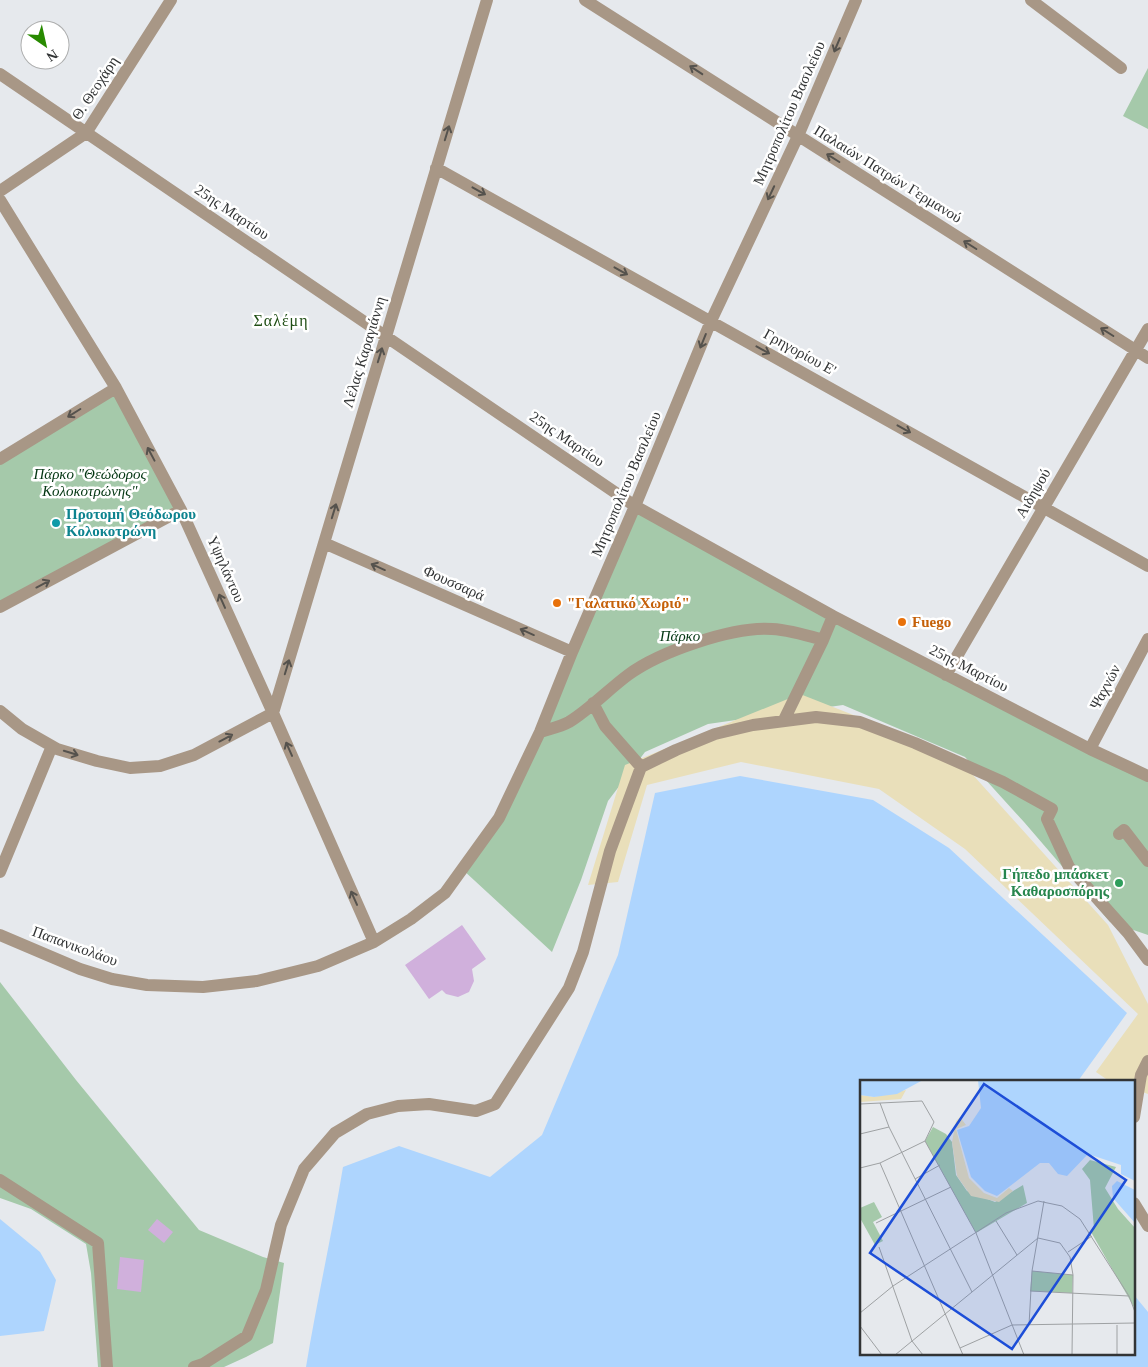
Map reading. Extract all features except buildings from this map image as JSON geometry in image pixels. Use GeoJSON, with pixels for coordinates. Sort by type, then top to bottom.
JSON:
{"type":"FeatureCollection","features":[{"type":"Feature","properties":{"kind":"street","name":"Θ. Θεοχάρη"},"geometry":{"type":"LineString","coordinates":[[0,192],[86,133],[172,0]]}},
{"type":"Feature","properties":{"kind":"street","name":"Λέλας Καραγιάννη"},"geometry":{"type":"LineString","coordinates":[[273,713],[487,0]]}},
{"type":"Feature","properties":{"kind":"street","name":"Παλαιών Πατρών Γερμανού"},"geometry":{"type":"LineString","coordinates":[[586,0],[1148,358]]}},
{"type":"Feature","properties":{"kind":"street","name":"Μητροπολίτου Βασιλείου"},"geometry":{"type":"LineString","coordinates":[[374,942],[411,919],[445,893],[499,818],[540,732],[711,321],[798,136],[856,0]]}},
{"type":"Feature","properties":{"kind":"street"},"geometry":{"type":"LineString","coordinates":[[1032,0],[1121,68]]}},
{"type":"Feature","properties":{"kind":"street","name":"25ης Μαρτίου"},"geometry":{"type":"LineString","coordinates":[[0,74],[635,506],[833,616],[1090,749],[1148,776]]}},
{"type":"Feature","properties":{"kind":"street","name":"Γρηγορίου Ε'"},"geometry":{"type":"LineString","coordinates":[[436,168],[1148,566]]}},
{"type":"Feature","properties":{"kind":"street","name":"Υψηλάντου"},"geometry":{"type":"LineString","coordinates":[[0,200],[116,388],[181,510],[374,942]]}},
{"type":"Feature","properties":{"kind":"street","name":"Αιδηψού"},"geometry":{"type":"LineString","coordinates":[[946,675],[1148,329]]}},
{"type":"Feature","properties":{"kind":"street"},"geometry":{"type":"LineString","coordinates":[[0,459],[116,388]]}},
{"type":"Feature","properties":{"kind":"street"},"geometry":{"type":"LineString","coordinates":[[0,607],[181,510]]}},
{"type":"Feature","properties":{"kind":"street","name":"Φουσσαρά"},"geometry":{"type":"LineString","coordinates":[[324,543],[572,652]]}},
{"type":"Feature","properties":{"kind":"street"},"geometry":{"type":"LineString","coordinates":[[784,720],[833,616]]}},
{"type":"Feature","properties":{"kind":"street"},"geometry":{"type":"LineString","coordinates":[[540,732],[568,723],[630,674],[660,657],[699,641],[738,632],[770,628],[799,632],[823,640]]}},
{"type":"Feature","properties":{"kind":"street","name":"Ψαχνών"},"geometry":{"type":"LineString","coordinates":[[1090,749],[1148,639]]}},
{"type":"Feature","properties":{"kind":"street"},"geometry":{"type":"LineString","coordinates":[[593,703],[605,726],[641,766]]}},
{"type":"Feature","properties":{"kind":"street"},"geometry":{"type":"LineString","coordinates":[[0,710],[22,729],[52,746],[97,762],[130,768],[160,766],[194,755],[273,713]]}},
{"type":"Feature","properties":{"kind":"street"},"geometry":{"type":"LineString","coordinates":[[194,1367],[203,1364],[247,1336],[266,1290],[281,1225],[304,1168],[335,1133],[367,1114],[398,1106],[429,1104],[476,1111],[495,1104],[569,988],[583,952],[610,852],[641,766],[676,750],[715,734],[784,720],[816,717],[860,722],[915,743],[1003,782],[1052,810],[1047,819],[1069,867],[1128,933],[1148,960]]}},
{"type":"Feature","properties":{"kind":"street"},"geometry":{"type":"LineString","coordinates":[[0,872],[52,746]]}},
{"type":"Feature","properties":{"kind":"street"},"geometry":{"type":"LineString","coordinates":[[1119,834],[1124,830],[1148,861]]}},
{"type":"Feature","properties":{"kind":"street","name":"Παπανικολάου"},"geometry":{"type":"LineString","coordinates":[[0,935],[80,968],[112,978],[147,985],[203,987],[257,981],[318,966],[374,942]]}},
{"type":"Feature","properties":{"kind":"street"},"geometry":{"type":"LineString","coordinates":[[1136,1105],[1141,1075],[1148,1061]]}},
{"type":"Feature","properties":{"kind":"street"},"geometry":{"type":"LineString","coordinates":[[0,1180],[98,1243],[107,1367]]}},
{"type":"Feature","properties":{"kind":"street"},"geometry":{"type":"LineString","coordinates":[[1136,1206],[1148,1226]]}},
{"type":"Feature","properties":{"kind":"green space"},"geometry":{"type":"Polygon","coordinates":[[[1148,68],[1148,129],[1123,116],[1148,68]]]}},
{"type":"Feature","properties":{"kind":"green space","name":"Πάρκο \"Θεώδορος Κολοκοτρώνης\""},"geometry":{"type":"Polygon","coordinates":[[[116,388],[181,510],[0,607],[0,459],[116,388]]]}},
{"type":"Feature","properties":{"kind":"green space","name":"Πάρκο"},"geometry":{"type":"Polygon","coordinates":[[[635,506],[1148,776],[1148,935],[1110,922],[965,757],[843,705],[708,724],[645,752],[608,801],[581,880],[552,952],[462,869],[499,818],[635,506]]]}},
{"type":"Feature","properties":{"kind":"green space"},"geometry":{"type":"Polygon","coordinates":[[[0,982],[76,1080],[199,1230],[263,1257],[284,1263],[273,1343],[224,1367],[98,1367],[91,1273],[86,1244],[31,1209],[0,1198],[0,982]]]}},
{"type":"Feature","properties":{"kind":"sand"},"geometry":{"type":"Polygon","coordinates":[[[800,694],[955,755],[1108,925],[1148,1004],[1148,1094],[1136,1090],[1136,1080],[1108,1080],[1096,1072],[1138,1014],[965,849],[879,789],[741,762],[647,785],[618,882],[588,885],[625,765],[800,694]]]}},
{"type":"Feature","properties":{"kind":"water"},"geometry":{"type":"Polygon","coordinates":[[[740,776],[873,800],[949,848],[1127,1013],[1079,1080],[860,1080],[860,1354],[1136,1354],[1136,1297],[1148,1312],[1148,1367],[306,1367],[343,1167],[399,1146],[490,1177],[542,1135],[618,955],[655,793],[740,776]]]}},
{"type":"Feature","properties":{"kind":"water"},"geometry":{"type":"Polygon","coordinates":[[[0,1219],[40,1252],[56,1280],[44,1331],[0,1336],[0,1219]]]}},
{"type":"Feature","properties":{"kind":"place","name":"Προτομή Θεόδωρου Κολοκοτρώνη"},"geometry":{"type":"Point","coordinates":[56,523]}},
{"type":"Feature","properties":{"kind":"place","name":"\"Γαλατικό Χωριό\""},"geometry":{"type":"Point","coordinates":[557,603]}},
{"type":"Feature","properties":{"kind":"place","name":"Fuego"},"geometry":{"type":"Point","coordinates":[902,622]}},
{"type":"Feature","properties":{"kind":"place","name":"Γήπεδο μπάσκετ Καθαροσπόρης"},"geometry":{"type":"Point","coordinates":[1119,883]}},
{"type":"Feature","properties":{"kind":"district","name":"Σαλέμη"},"geometry":{"type":"Point","coordinates":[281,320]}}]}
